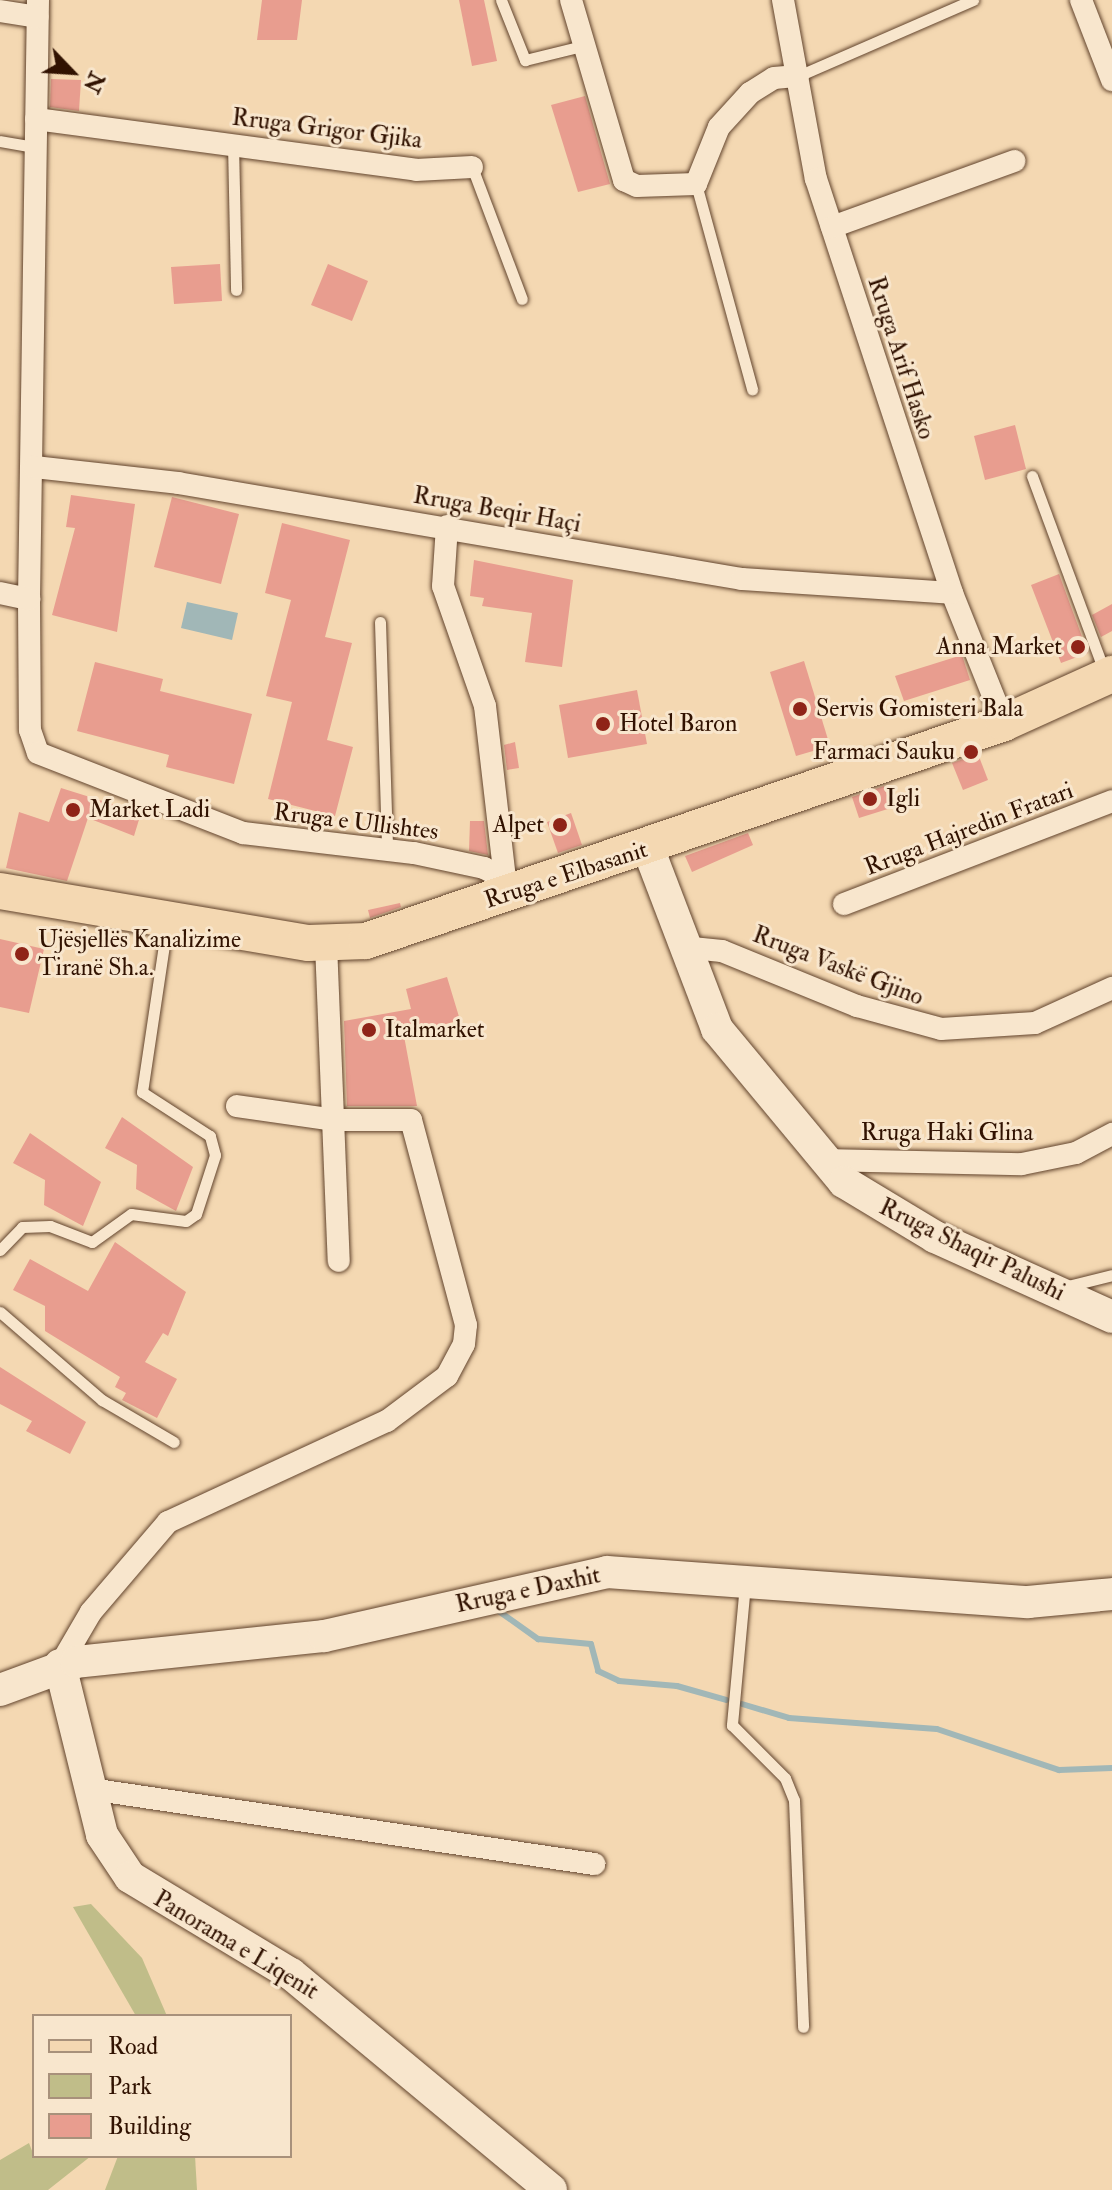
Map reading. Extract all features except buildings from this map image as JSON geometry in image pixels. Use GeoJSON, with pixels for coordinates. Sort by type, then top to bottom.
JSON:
{"type":"FeatureCollection","features":[{"type":"Feature","properties":{"kind":"main road","name":"Rruga e Elbasanit"},"geometry":{"type":"LineString","coordinates":[[0,891],[167,921],[326,944],[381,938],[513,883],[648,848],[1004,723],[1109,676]]}},
{"type":"Feature","properties":{"kind":"street"},"geometry":{"type":"LineString","coordinates":[[571,0],[624,180],[652,187],[696,184],[719,127],[750,93],[774,78],[798,76]]}},
{"type":"Feature","properties":{"kind":"street","name":"Rruga Arif Hasko"},"geometry":{"type":"LineString","coordinates":[[783,0],[798,76],[801,125],[832,227],[952,593],[1004,723]]}},
{"type":"Feature","properties":{"kind":"street"},"geometry":{"type":"LineString","coordinates":[[1083,2],[1112,80]]}},
{"type":"Feature","properties":{"kind":"street"},"geometry":{"type":"LineString","coordinates":[[0,11],[38,8]]}},
{"type":"Feature","properties":{"kind":"street","name":"Rruga e Ullishtes"},"geometry":{"type":"LineString","coordinates":[[38,8],[34,147],[30,730],[46,760],[243,833],[387,851],[513,883]]}},
{"type":"Feature","properties":{"kind":"street","name":"Rruga Grigor Gjika"},"geometry":{"type":"LineString","coordinates":[[36,119],[233,143],[416,170],[472,167]]}},
{"type":"Feature","properties":{"kind":"street"},"geometry":{"type":"LineString","coordinates":[[832,227],[1014,161]]}},
{"type":"Feature","properties":{"kind":"street","name":"Rruga Beqir Haçi"},"geometry":{"type":"LineString","coordinates":[[34,467],[87,468],[447,526],[742,579],[952,593]]}},
{"type":"Feature","properties":{"kind":"street"},"geometry":{"type":"LineString","coordinates":[[447,526],[443,586],[485,706],[513,883]]}},
{"type":"Feature","properties":{"kind":"street"},"geometry":{"type":"LineString","coordinates":[[0,593],[29,599]]}},
{"type":"Feature","properties":{"kind":"street","name":"Rruga Hajredin Fratari"},"geometry":{"type":"LineString","coordinates":[[844,904],[1112,801]]}},
{"type":"Feature","properties":{"kind":"street","name":"Rruga Shaqir Palushi"},"geometry":{"type":"LineString","coordinates":[[648,848],[682,947],[717,1029],[823,1160],[877,1206],[1112,1317]]}},
{"type":"Feature","properties":{"kind":"street"},"geometry":{"type":"LineString","coordinates":[[326,944],[339,1261]]}},
{"type":"Feature","properties":{"kind":"street","name":"Rruga Vaskë Gjino"},"geometry":{"type":"LineString","coordinates":[[682,947],[722,951],[880,1014],[941,1029],[1035,1023],[1112,988]]}},
{"type":"Feature","properties":{"kind":"street"},"geometry":{"type":"LineString","coordinates":[[60,1665],[91,1612],[168,1522],[387,1421],[434,1389],[458,1360],[466,1325],[411,1120],[392,1114],[335,1120],[237,1106]]}},
{"type":"Feature","properties":{"kind":"street","name":"Rruga Haki Glina"},"geometry":{"type":"LineString","coordinates":[[823,1160],[1022,1164],[1076,1153],[1112,1134]]}},
{"type":"Feature","properties":{"kind":"street","name":"Rruga e Daxhit"},"geometry":{"type":"LineString","coordinates":[[0,1690],[60,1665],[336,1634],[578,1575],[746,1579],[1028,1602],[1112,1594]]}},
{"type":"Feature","properties":{"kind":"street","name":"Panorama e Liqenit"},"geometry":{"type":"LineString","coordinates":[[60,1665],[102,1835],[130,1877],[309,1987],[551,2190]]}},
{"type":"Feature","properties":{"kind":"street"},"geometry":{"type":"LineString","coordinates":[[90,1789],[594,1864]]}},
{"type":"Feature","properties":{"kind":"lane"},"geometry":{"type":"LineString","coordinates":[[501,0],[525,60],[586,45]]}},
{"type":"Feature","properties":{"kind":"lane"},"geometry":{"type":"LineString","coordinates":[[798,76],[973,0]]}},
{"type":"Feature","properties":{"kind":"lane"},"geometry":{"type":"LineString","coordinates":[[0,141],[34,147]]}},
{"type":"Feature","properties":{"kind":"lane"},"geometry":{"type":"LineString","coordinates":[[233,143],[236,290]]}},
{"type":"Feature","properties":{"kind":"lane","name":"Rruga Grigor Gjika"},"geometry":{"type":"LineString","coordinates":[[472,167],[522,299]]}},
{"type":"Feature","properties":{"kind":"lane"},"geometry":{"type":"LineString","coordinates":[[696,184],[752,389]]}},
{"type":"Feature","properties":{"kind":"lane"},"geometry":{"type":"LineString","coordinates":[[1032,476],[1109,676]]}},
{"type":"Feature","properties":{"kind":"lane"},"geometry":{"type":"LineString","coordinates":[[380,622],[387,851]]}},
{"type":"Feature","properties":{"kind":"lane"},"geometry":{"type":"LineString","coordinates":[[0,1250],[22,1227],[50,1226],[92,1242],[131,1214],[186,1221],[196,1214],[215,1155],[210,1136],[142,1092],[167,921]]}},
{"type":"Feature","properties":{"kind":"lane"},"geometry":{"type":"LineString","coordinates":[[1052,1290],[1112,1275]]}},
{"type":"Feature","properties":{"kind":"lane"},"geometry":{"type":"LineString","coordinates":[[0,1312],[102,1400],[174,1442]]}},
{"type":"Feature","properties":{"kind":"lane"},"geometry":{"type":"LineString","coordinates":[[746,1579],[732,1725],[791,1788],[803,2027]]}},
{"type":"Feature","properties":{"kind":"green space"},"geometry":{"type":"Polygon","coordinates":[[[91,1904],[142,1958],[166,2014],[135,2014],[73,1907],[91,1904]]]}},
{"type":"Feature","properties":{"kind":"green space"},"geometry":{"type":"Polygon","coordinates":[[[29,2143],[32,2158],[88,2158],[48,2190],[0,2190],[0,2160],[29,2143]]]}},
{"type":"Feature","properties":{"kind":"green space"},"geometry":{"type":"Polygon","coordinates":[[[117,2158],[195,2158],[197,2190],[105,2190],[117,2158]]]}},
{"type":"Feature","properties":{"kind":"shaded area"},"geometry":{"type":"Polygon","coordinates":[[[187,602],[238,613],[232,640],[181,628],[187,602]]]}},
{"type":"Feature","properties":{"kind":"waterway"},"geometry":{"type":"LineString","coordinates":[[500,1612],[538,1639],[591,1644],[598,1671],[619,1681],[677,1686],[726,1700]]}},
{"type":"Feature","properties":{"kind":"waterway"},"geometry":{"type":"LineString","coordinates":[[742,1704],[789,1718],[937,1729],[1059,1770],[1112,1768]]}},
{"type":"Feature","properties":{"kind":"place","name":"Anna Market"},"geometry":{"type":"Point","coordinates":[1078,647]}},
{"type":"Feature","properties":{"kind":"place","name":"Servis Gomisteri Bala"},"geometry":{"type":"Point","coordinates":[800,709]}},
{"type":"Feature","properties":{"kind":"place","name":"Hotel Baron"},"geometry":{"type":"Point","coordinates":[603,724]}},
{"type":"Feature","properties":{"kind":"place","name":"Farmaci Sauku"},"geometry":{"type":"Point","coordinates":[971,752]}},
{"type":"Feature","properties":{"kind":"place","name":"Igli"},"geometry":{"type":"Point","coordinates":[870,799]}},
{"type":"Feature","properties":{"kind":"place","name":"Market Ladi"},"geometry":{"type":"Point","coordinates":[73,810]}},
{"type":"Feature","properties":{"kind":"place","name":"Alpet"},"geometry":{"type":"Point","coordinates":[560,825]}},
{"type":"Feature","properties":{"kind":"place","name":"Ujësjellës Kanalizime Tiranë Sh.a."},"geometry":{"type":"Point","coordinates":[22,954]}},
{"type":"Feature","properties":{"kind":"place","name":"Italmarket"},"geometry":{"type":"Point","coordinates":[369,1030]}}]}
